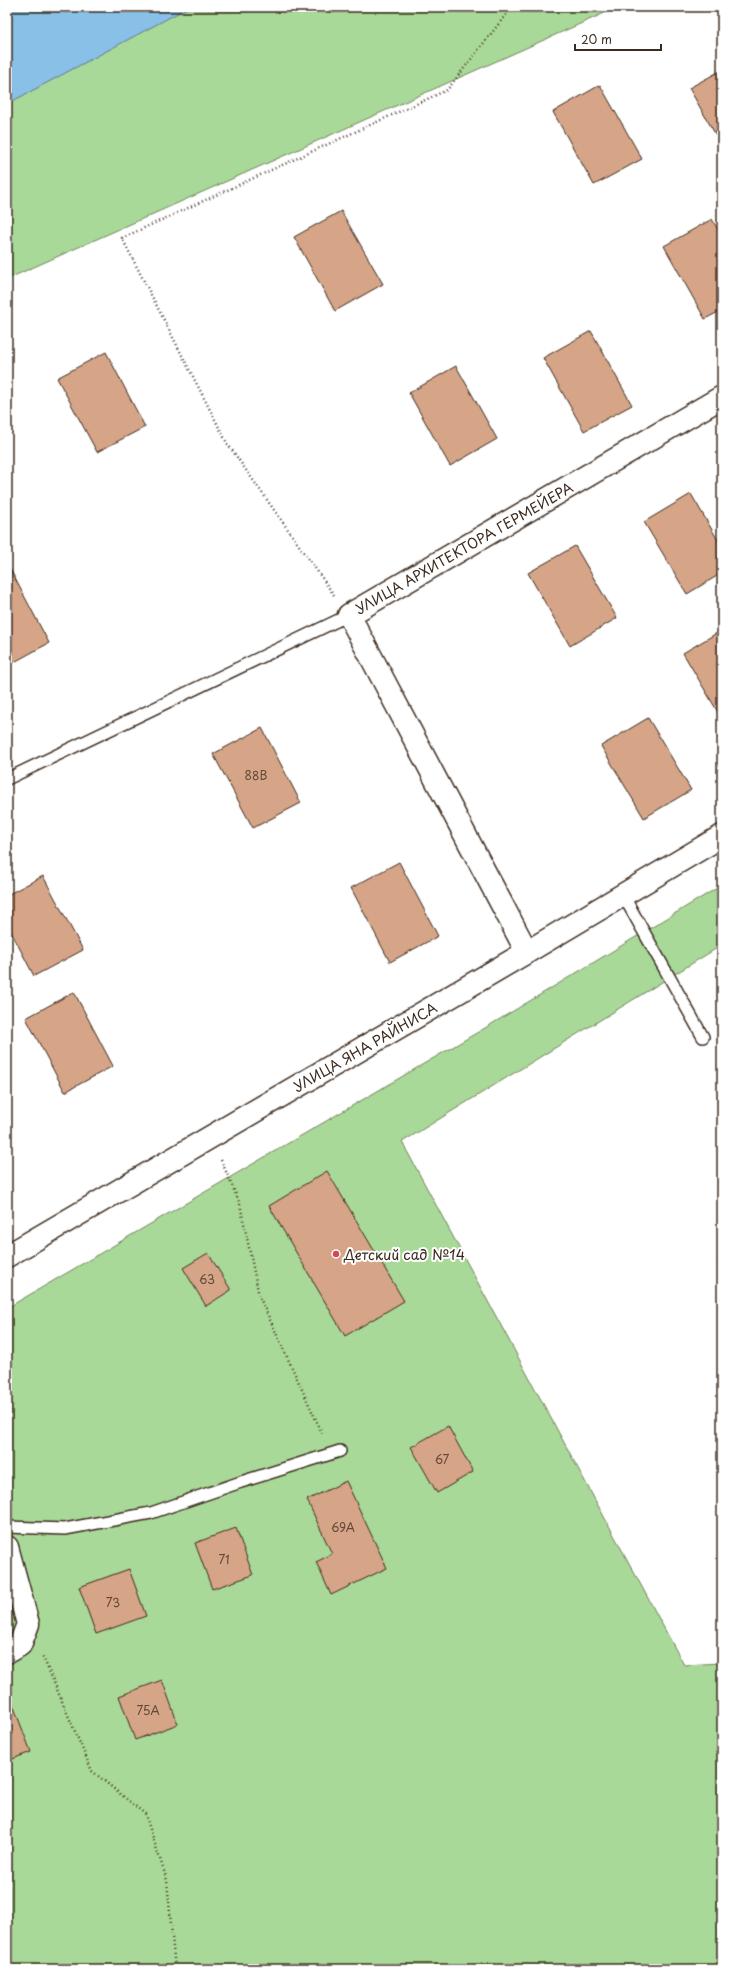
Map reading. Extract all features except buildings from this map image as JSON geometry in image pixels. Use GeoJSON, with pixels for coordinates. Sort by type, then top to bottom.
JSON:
{"type":"FeatureCollection","features":[{"type":"Feature","properties":{"kind":"street","name":"УЛИЦА АРХИТЕКТОРА ГЕРМЕЙЕРА"},"geometry":{"type":"LineString","coordinates":[[527,952],[349,614],[722,397]]}},
{"type":"Feature","properties":{"kind":"street","name":"УЛИЦА ЯНА РАЙНИСА"},"geometry":{"type":"LineString","coordinates":[[7,1256],[527,952],[722,836]]}},
{"type":"Feature","properties":{"kind":"street"},"geometry":{"type":"LineString","coordinates":[[7,1547],[28,1624],[20,1646],[7,1652]]}},
{"type":"Feature","properties":{"kind":"lane"},"geometry":{"type":"LineString","coordinates":[[7,779],[349,614]]}},
{"type":"Feature","properties":{"kind":"lane"},"geometry":{"type":"LineString","coordinates":[[623,895],[703,1037]]}},
{"type":"Feature","properties":{"kind":"lane"},"geometry":{"type":"LineString","coordinates":[[7,1527],[65,1529],[151,1513],[241,1482],[336,1452]]}},
{"type":"Feature","properties":{"kind":"path"},"geometry":{"type":"LineString","coordinates":[[349,614],[227,443],[122,238],[447,90],[512,7]]}},
{"type":"Feature","properties":{"kind":"path"},"geometry":{"type":"LineString","coordinates":[[211,1137],[240,1204],[259,1296],[336,1452]]}},
{"type":"Feature","properties":{"kind":"path"},"geometry":{"type":"LineString","coordinates":[[28,1624],[92,1771],[145,1814],[167,1880],[175,1969]]}},
{"type":"Feature","properties":{"kind":"green space"},"geometry":{"type":"Polygon","coordinates":[[[189,7],[618,7],[7,279],[7,104],[189,7]]]}},
{"type":"Feature","properties":{"kind":"green space"},"geometry":{"type":"Polygon","coordinates":[[[722,885],[722,945],[402,1142],[684,1665],[722,1663],[722,1969],[7,1969],[7,1308],[485,1028],[722,885]]]}},
{"type":"Feature","properties":{"kind":"water"},"geometry":{"type":"Polygon","coordinates":[[[7,7],[189,7],[7,104],[7,7]]]}},
{"type":"Feature","properties":{"kind":"place","name":"Детский сад №14"},"geometry":{"type":"Point","coordinates":[336,1254]}}]}
